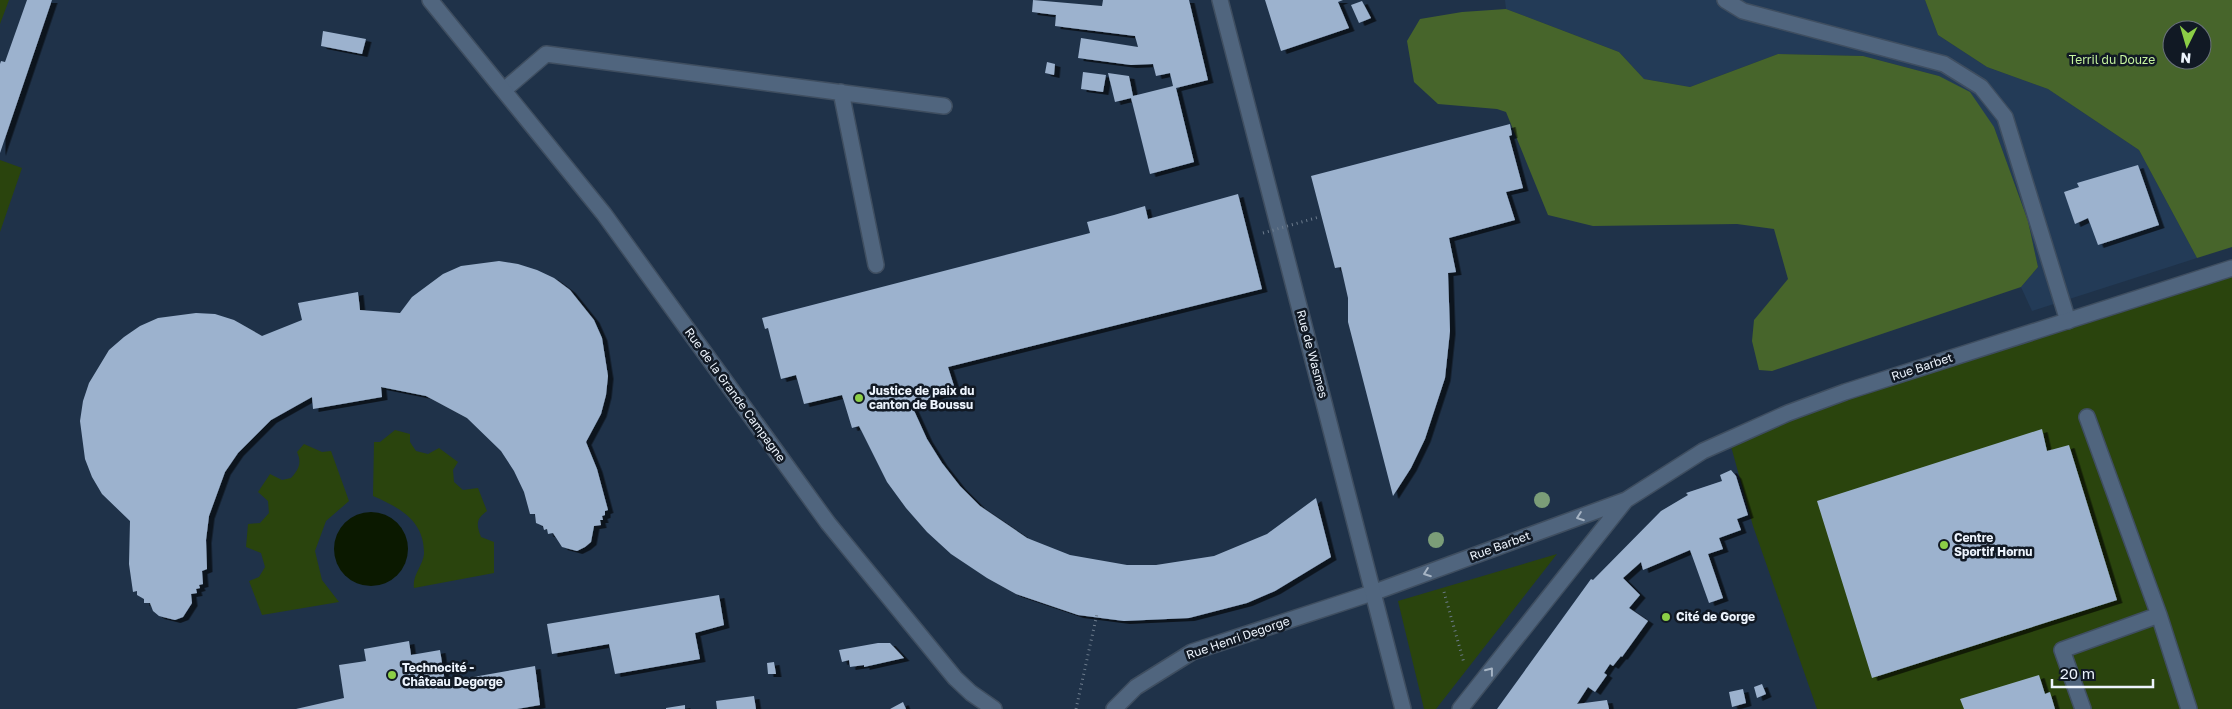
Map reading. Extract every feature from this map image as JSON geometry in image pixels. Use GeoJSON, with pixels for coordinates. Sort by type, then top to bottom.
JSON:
{"type":"FeatureCollection","features":[{"type":"Feature","properties":{"kind":"street","name":"Rue de la Grande Campagne"},"geometry":{"type":"LineString","coordinates":[[430,0],[604,214],[828,523],[956,678],[971,693],[994,709]]}},
{"type":"Feature","properties":{"kind":"street","name":"Rue de Wasmes"},"geometry":{"type":"LineString","coordinates":[[1220,0],[1375,592],[1403,709]]}},
{"type":"Feature","properties":{"kind":"street"},"geometry":{"type":"LineString","coordinates":[[1725,0],[1743,11],[1944,64],[1981,87],[2005,117],[2068,321]]}},
{"type":"Feature","properties":{"kind":"street"},"geometry":{"type":"LineString","coordinates":[[504,90],[546,54],[944,106]]}},
{"type":"Feature","properties":{"kind":"street"},"geometry":{"type":"LineString","coordinates":[[841,92],[876,266]]}},
{"type":"Feature","properties":{"kind":"street","name":"Rue Barbet"},"geometry":{"type":"LineString","coordinates":[[1375,592],[1626,500],[1703,451],[1788,413],[1845,392],[2232,268]]}},
{"type":"Feature","properties":{"kind":"street"},"geometry":{"type":"LineString","coordinates":[[2087,417],[2159,614],[2189,709]]}},
{"type":"Feature","properties":{"kind":"street","name":"Rue Barbet"},"geometry":{"type":"LineString","coordinates":[[1460,709],[1626,500]]}},
{"type":"Feature","properties":{"kind":"street","name":"Rue Henri Degorge"},"geometry":{"type":"LineString","coordinates":[[1114,709],[1136,687],[1192,652],[1375,592]]}},
{"type":"Feature","properties":{"kind":"street"},"geometry":{"type":"LineString","coordinates":[[2083,709],[2062,650],[2159,614]]}},
{"type":"Feature","properties":{"kind":"path"},"geometry":{"type":"LineString","coordinates":[[1263,233],[1319,217]]}},
{"type":"Feature","properties":{"kind":"path"},"geometry":{"type":"LineString","coordinates":[[1437,570],[1472,693]]}},
{"type":"Feature","properties":{"kind":"path"},"geometry":{"type":"LineString","coordinates":[[1076,709],[1097,614]]}},
{"type":"Feature","properties":{"kind":"shaded area"},"geometry":{"type":"Polygon","coordinates":[[[1505,0],[1925,0],[1938,35],[1987,67],[2048,89],[2139,150],[2197,258],[2032,311],[2021,287],[2038,267],[2028,221],[1994,127],[1939,76],[1863,56],[1778,54],[1690,87],[1644,79],[1619,52],[1506,9],[1505,0]]]}},
{"type":"Feature","properties":{"kind":"shaded area"},"geometry":{"type":"Polygon","coordinates":[[[364,512],[378,512],[392,518],[402,528],[408,542],[406,563],[392,580],[378,586],[364,586],[350,580],[340,570],[334,556],[334,542],[340,528],[350,518],[364,512]]]}},
{"type":"Feature","properties":{"kind":"green space"},"geometry":{"type":"Polygon","coordinates":[[[0,0],[9,0],[0,24],[0,0]]]}},
{"type":"Feature","properties":{"kind":"green space","name":"Terril du Douze"},"geometry":{"type":"Polygon","coordinates":[[[1925,0],[2232,0],[2232,247],[2197,258],[2139,150],[2048,89],[1987,67],[1938,35],[1925,0]]]}},
{"type":"Feature","properties":{"kind":"green space"},"geometry":{"type":"Polygon","coordinates":[[[1506,9],[1619,52],[1644,79],[1690,87],[1778,54],[1863,56],[1939,76],[1970,92],[1994,127],[2028,221],[2038,267],[2021,287],[1772,371],[1759,370],[1752,341],[1754,320],[1788,279],[1774,229],[1737,224],[1593,226],[1548,215],[1506,112],[1497,109],[1438,104],[1414,82],[1407,41],[1420,19],[1462,12],[1506,9]]]}},
{"type":"Feature","properties":{"kind":"green space"},"geometry":{"type":"Polygon","coordinates":[[[0,160],[22,168],[0,232],[0,160]]]}},
{"type":"Feature","properties":{"kind":"green space"},"geometry":{"type":"Polygon","coordinates":[[[2232,268],[2232,709],[1817,709],[1753,526],[1729,439],[2232,268]]]}},
{"type":"Feature","properties":{"kind":"green space"},"geometry":{"type":"Polygon","coordinates":[[[395,430],[410,434],[410,442],[416,451],[428,454],[439,448],[458,462],[453,470],[454,482],[463,490],[478,488],[487,511],[479,519],[478,529],[481,537],[494,542],[494,573],[414,588],[415,579],[424,554],[420,532],[408,516],[392,505],[373,496],[374,442],[380,442],[395,430]]]}},
{"type":"Feature","properties":{"kind":"green space"},"geometry":{"type":"Polygon","coordinates":[[[304,444],[322,452],[331,451],[349,501],[326,521],[315,551],[322,580],[339,602],[262,615],[249,581],[259,577],[265,567],[261,553],[246,547],[248,524],[260,523],[269,513],[268,501],[258,492],[270,474],[282,480],[291,478],[299,466],[297,452],[304,444]]]}},
{"type":"Feature","properties":{"kind":"green space"},"geometry":{"type":"Polygon","coordinates":[[[1557,554],[1436,709],[1424,709],[1398,601],[1557,554]]]}},
{"type":"Feature","properties":{"kind":"building"},"geometry":{"type":"Polygon","coordinates":[[[27,0],[52,0],[0,153],[0,64],[1,61],[5,62],[27,0]]]}},
{"type":"Feature","properties":{"kind":"building"},"geometry":{"type":"Polygon","coordinates":[[[1033,0],[1102,6],[1103,0],[1189,0],[1208,80],[1176,88],[1194,162],[1150,174],[1131,98],[1115,102],[1108,73],[1129,76],[1133,96],[1173,86],[1170,73],[1156,76],[1153,64],[1131,65],[1078,58],[1081,38],[1138,47],[1135,36],[1055,26],[1056,15],[1032,12],[1033,0]]]}},
{"type":"Feature","properties":{"kind":"building"},"geometry":{"type":"Polygon","coordinates":[[[1265,0],[1343,0],[1338,2],[1349,28],[1281,51],[1265,0]]]}},
{"type":"Feature","properties":{"kind":"building"},"geometry":{"type":"Polygon","coordinates":[[[1362,1],[1371,18],[1359,23],[1351,5],[1362,1]]]}},
{"type":"Feature","properties":{"kind":"building"},"geometry":{"type":"Polygon","coordinates":[[[323,31],[366,39],[362,54],[321,46],[323,31]]]}},
{"type":"Feature","properties":{"kind":"building"},"geometry":{"type":"Polygon","coordinates":[[[1047,62],[1055,64],[1054,75],[1045,73],[1047,62]]]}},
{"type":"Feature","properties":{"kind":"building"},"geometry":{"type":"Polygon","coordinates":[[[1083,72],[1106,75],[1103,92],[1081,89],[1083,72]]]}},
{"type":"Feature","properties":{"kind":"building"},"geometry":{"type":"Polygon","coordinates":[[[1510,124],[1512,135],[1509,136],[1523,188],[1506,192],[1515,220],[1449,238],[1456,272],[1448,273],[1450,331],[1445,378],[1425,439],[1411,468],[1393,496],[1348,322],[1348,298],[1341,267],[1335,268],[1311,176],[1510,124]]]}},
{"type":"Feature","properties":{"kind":"building"},"geometry":{"type":"Polygon","coordinates":[[[2138,165],[2159,225],[2098,245],[2088,218],[2075,224],[2064,192],[2079,187],[2077,183],[2138,165]]]}},
{"type":"Feature","properties":{"kind":"building"},"geometry":{"type":"Polygon","coordinates":[[[1238,194],[1262,289],[948,367],[955,389],[912,406],[927,439],[942,463],[960,486],[980,506],[1027,538],[1070,555],[1127,565],[1156,565],[1214,556],[1267,534],[1316,498],[1331,557],[1275,591],[1247,603],[1189,618],[1124,621],[1078,615],[1016,594],[987,578],[951,554],[927,532],[906,508],[887,482],[859,426],[852,428],[842,395],[804,404],[796,375],[781,379],[768,328],[765,329],[762,318],[1090,233],[1087,222],[1145,206],[1148,219],[1238,194]]]}},
{"type":"Feature","properties":{"kind":"building"},"geometry":{"type":"Polygon","coordinates":[[[499,261],[518,264],[554,278],[570,290],[594,320],[602,338],[608,376],[606,395],[601,414],[586,442],[597,469],[608,510],[602,516],[603,520],[600,520],[601,525],[594,526],[591,542],[577,551],[562,547],[553,533],[548,534],[547,529],[544,530],[543,526],[536,523],[535,514],[530,514],[524,492],[514,471],[501,451],[467,418],[426,396],[381,387],[382,397],[313,409],[312,397],[271,420],[238,453],[225,472],[209,516],[206,540],[207,569],[202,571],[203,584],[199,585],[200,588],[196,589],[197,593],[191,594],[192,603],[183,617],[175,620],[159,616],[153,611],[150,603],[144,603],[144,599],[137,595],[137,591],[133,592],[129,564],[130,521],[102,494],[92,477],[85,459],[80,421],[83,401],[89,383],[109,350],[140,326],[158,318],[196,313],[215,314],[234,320],[262,336],[302,320],[298,303],[358,292],[360,310],[400,313],[412,297],[443,274],[461,266],[499,261]]]}},
{"type":"Feature","properties":{"kind":"building"},"geometry":{"type":"Polygon","coordinates":[[[2042,429],[2047,451],[2069,445],[2117,600],[1872,678],[1817,501],[2042,429]]]}},
{"type":"Feature","properties":{"kind":"building"},"geometry":{"type":"Polygon","coordinates":[[[1731,470],[1736,476],[1748,515],[1737,519],[1741,530],[1719,538],[1723,549],[1708,554],[1723,598],[1709,603],[1690,550],[1643,570],[1641,562],[1623,578],[1640,595],[1629,608],[1648,621],[1622,657],[1613,666],[1610,664],[1604,673],[1607,675],[1595,692],[1588,687],[1577,704],[1607,700],[1609,709],[1497,709],[1591,579],[1593,580],[1661,511],[1688,495],[1686,493],[1722,481],[1720,475],[1731,470]]]}},
{"type":"Feature","properties":{"kind":"building"},"geometry":{"type":"Polygon","coordinates":[[[719,595],[724,625],[695,633],[700,659],[615,674],[609,644],[552,654],[547,624],[719,595]]]}},
{"type":"Feature","properties":{"kind":"building","name":"Technocité - Château Degorge"},"geometry":{"type":"Polygon","coordinates":[[[409,641],[411,655],[440,650],[445,682],[535,666],[540,705],[517,709],[296,709],[344,698],[339,665],[366,661],[364,649],[409,641]]]}},
{"type":"Feature","properties":{"kind":"building"},"geometry":{"type":"Polygon","coordinates":[[[878,643],[890,643],[904,658],[864,667],[864,665],[850,667],[849,660],[842,662],[839,650],[878,643]]]}},
{"type":"Feature","properties":{"kind":"building"},"geometry":{"type":"Polygon","coordinates":[[[774,662],[776,674],[768,674],[767,663],[774,662]]]}},
{"type":"Feature","properties":{"kind":"building"},"geometry":{"type":"Polygon","coordinates":[[[2039,675],[2045,694],[2050,692],[2055,709],[1964,709],[1960,699],[2039,675]]]}},
{"type":"Feature","properties":{"kind":"building"},"geometry":{"type":"Polygon","coordinates":[[[1762,684],[1766,694],[1757,698],[1754,687],[1762,684]]]}},
{"type":"Feature","properties":{"kind":"building"},"geometry":{"type":"Polygon","coordinates":[[[1743,689],[1746,703],[1732,707],[1729,692],[1743,689]]]}},
{"type":"Feature","properties":{"kind":"building"},"geometry":{"type":"Polygon","coordinates":[[[754,696],[756,709],[717,709],[716,701],[754,696]]]}},
{"type":"Feature","properties":{"kind":"building"},"geometry":{"type":"Polygon","coordinates":[[[903,702],[906,709],[890,709],[903,702]]]}},
{"type":"Feature","properties":{"kind":"building"},"geometry":{"type":"Polygon","coordinates":[[[685,705],[685,709],[666,709],[666,708],[685,705]]]}},
{"type":"Feature","properties":{"kind":"place","name":"Justice de paix du canton de Boussu"},"geometry":{"type":"Point","coordinates":[859,398]}},
{"type":"Feature","properties":{"kind":"place","name":"Centre Sportif Hornu"},"geometry":{"type":"Point","coordinates":[1944,545]}},
{"type":"Feature","properties":{"kind":"place","name":"Cité de Gorge"},"geometry":{"type":"Point","coordinates":[1666,617]}},
{"type":"Feature","properties":{"kind":"place","name":"Technocité - Château Degorge"},"geometry":{"type":"Point","coordinates":[392,675]}}]}
